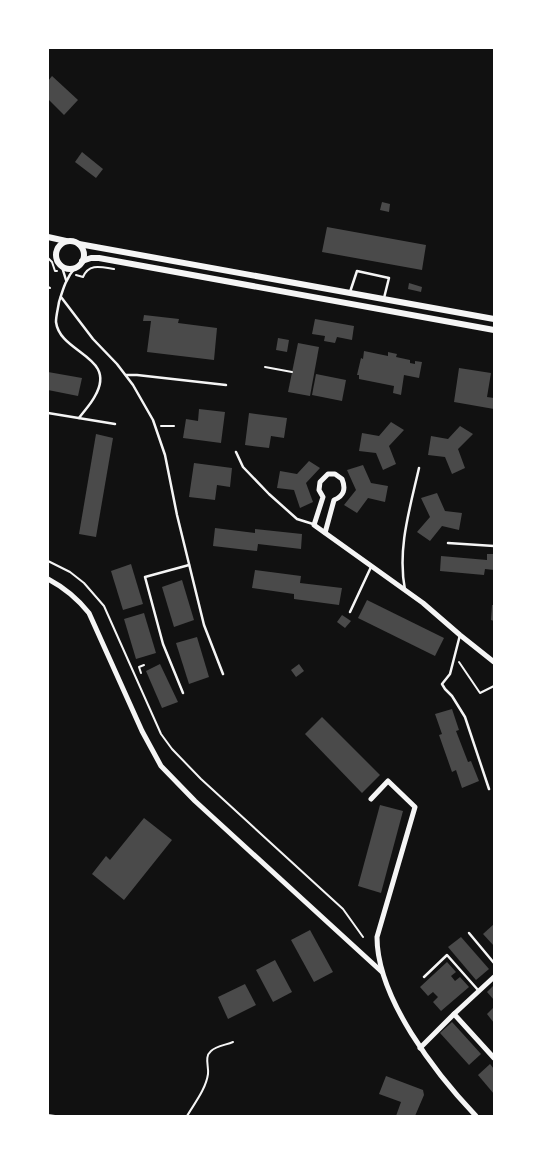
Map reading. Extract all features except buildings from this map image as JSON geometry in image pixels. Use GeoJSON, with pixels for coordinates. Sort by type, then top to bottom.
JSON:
{"type":"FeatureCollection","features":[{"type":"Feature","properties":{"kind":"street"},"geometry":{"type":"LineString","coordinates":[[48,237],[494,319]]}},
{"type":"Feature","properties":{"kind":"street"},"geometry":{"type":"LineString","coordinates":[[66,241],[58,246],[56,255],[58,263],[63,270],[75,268],[91,258],[99,258],[494,330]]}},
{"type":"Feature","properties":{"kind":"street"},"geometry":{"type":"LineString","coordinates":[[80,244],[84,252],[82,262]]}},
{"type":"Feature","properties":{"kind":"street"},"geometry":{"type":"LineString","coordinates":[[48,250],[56,255]]}},
{"type":"Feature","properties":{"kind":"street"},"geometry":{"type":"LineString","coordinates":[[325,533],[334,500],[342,495],[345,489],[342,479],[335,474],[328,474],[320,482],[319,490],[323,497],[314,525],[371,567],[423,603],[494,662]]}},
{"type":"Feature","properties":{"kind":"street"},"geometry":{"type":"LineString","coordinates":[[48,579],[68,591],[89,614],[142,731],[161,766],[195,801],[382,972]]}},
{"type":"Feature","properties":{"kind":"street"},"geometry":{"type":"LineString","coordinates":[[371,799],[388,781],[415,807],[377,938],[377,951],[382,972],[408,1029],[420,1048],[460,1100],[476,1116]]}},
{"type":"Feature","properties":{"kind":"street"},"geometry":{"type":"LineString","coordinates":[[420,1048],[494,977]]}},
{"type":"Feature","properties":{"kind":"street"},"geometry":{"type":"LineString","coordinates":[[454,1014],[494,1058]]}},
{"type":"Feature","properties":{"kind":"lane"},"geometry":{"type":"LineString","coordinates":[[75,268],[66,280],[56,314],[56,323],[67,341],[96,365],[100,374],[100,386],[96,396],[79,418]]}},
{"type":"Feature","properties":{"kind":"lane"},"geometry":{"type":"LineString","coordinates":[[63,270],[66,280]]}},
{"type":"Feature","properties":{"kind":"lane"},"geometry":{"type":"LineString","coordinates":[[350,292],[357,271],[389,278],[384,298]]}},
{"type":"Feature","properties":{"kind":"lane"},"geometry":{"type":"LineString","coordinates":[[61,297],[93,339],[126,375],[154,420],[158,430],[204,624],[224,674]]}},
{"type":"Feature","properties":{"kind":"lane"},"geometry":{"type":"LineString","coordinates":[[126,375],[226,385]]}},
{"type":"Feature","properties":{"kind":"lane"},"geometry":{"type":"LineString","coordinates":[[48,413],[115,424]]}},
{"type":"Feature","properties":{"kind":"lane"},"geometry":{"type":"LineString","coordinates":[[236,452],[242,467],[270,494],[297,518],[314,525]]}},
{"type":"Feature","properties":{"kind":"lane"},"geometry":{"type":"LineString","coordinates":[[405,591],[402,579],[404,536],[419,468]]}},
{"type":"Feature","properties":{"kind":"lane"},"geometry":{"type":"LineString","coordinates":[[448,542],[494,546]]}},
{"type":"Feature","properties":{"kind":"lane"},"geometry":{"type":"LineString","coordinates":[[183,693],[163,644],[145,577],[189,565]]}},
{"type":"Feature","properties":{"kind":"lane"},"geometry":{"type":"LineString","coordinates":[[350,612],[371,567]]}},
{"type":"Feature","properties":{"kind":"lane"},"geometry":{"type":"LineString","coordinates":[[460,635],[450,674],[442,684],[465,717],[489,789]]}},
{"type":"Feature","properties":{"kind":"lane"},"geometry":{"type":"LineString","coordinates":[[469,933],[494,961]]}},
{"type":"Feature","properties":{"kind":"lane"},"geometry":{"type":"LineString","coordinates":[[424,977],[447,955],[479,991]]}},
{"type":"Feature","properties":{"kind":"path"},"geometry":{"type":"LineString","coordinates":[[48,258],[52,262],[55,271],[63,270]]}},
{"type":"Feature","properties":{"kind":"path"},"geometry":{"type":"LineString","coordinates":[[265,367],[292,372]]}},
{"type":"Feature","properties":{"kind":"path"},"geometry":{"type":"LineString","coordinates":[[161,426],[174,426]]}},
{"type":"Feature","properties":{"kind":"path"},"geometry":{"type":"LineString","coordinates":[[48,561],[70,572],[84,582],[104,606],[161,734],[172,749],[200,780],[342,909],[363,937]]}},
{"type":"Feature","properties":{"kind":"path"},"geometry":{"type":"LineString","coordinates":[[459,662],[480,693],[494,686]]}},
{"type":"Feature","properties":{"kind":"path"},"geometry":{"type":"LineString","coordinates":[[141,673],[139,667],[144,665]]}},
{"type":"Feature","properties":{"kind":"path"},"geometry":{"type":"LineString","coordinates":[[187,1116],[208,1074],[207,1057],[209,1052],[233,1042]]}},
{"type":"Feature","properties":{"kind":"path"},"geometry":{"type":"LineString","coordinates":[[48,1115],[55,1116]]}}]}
